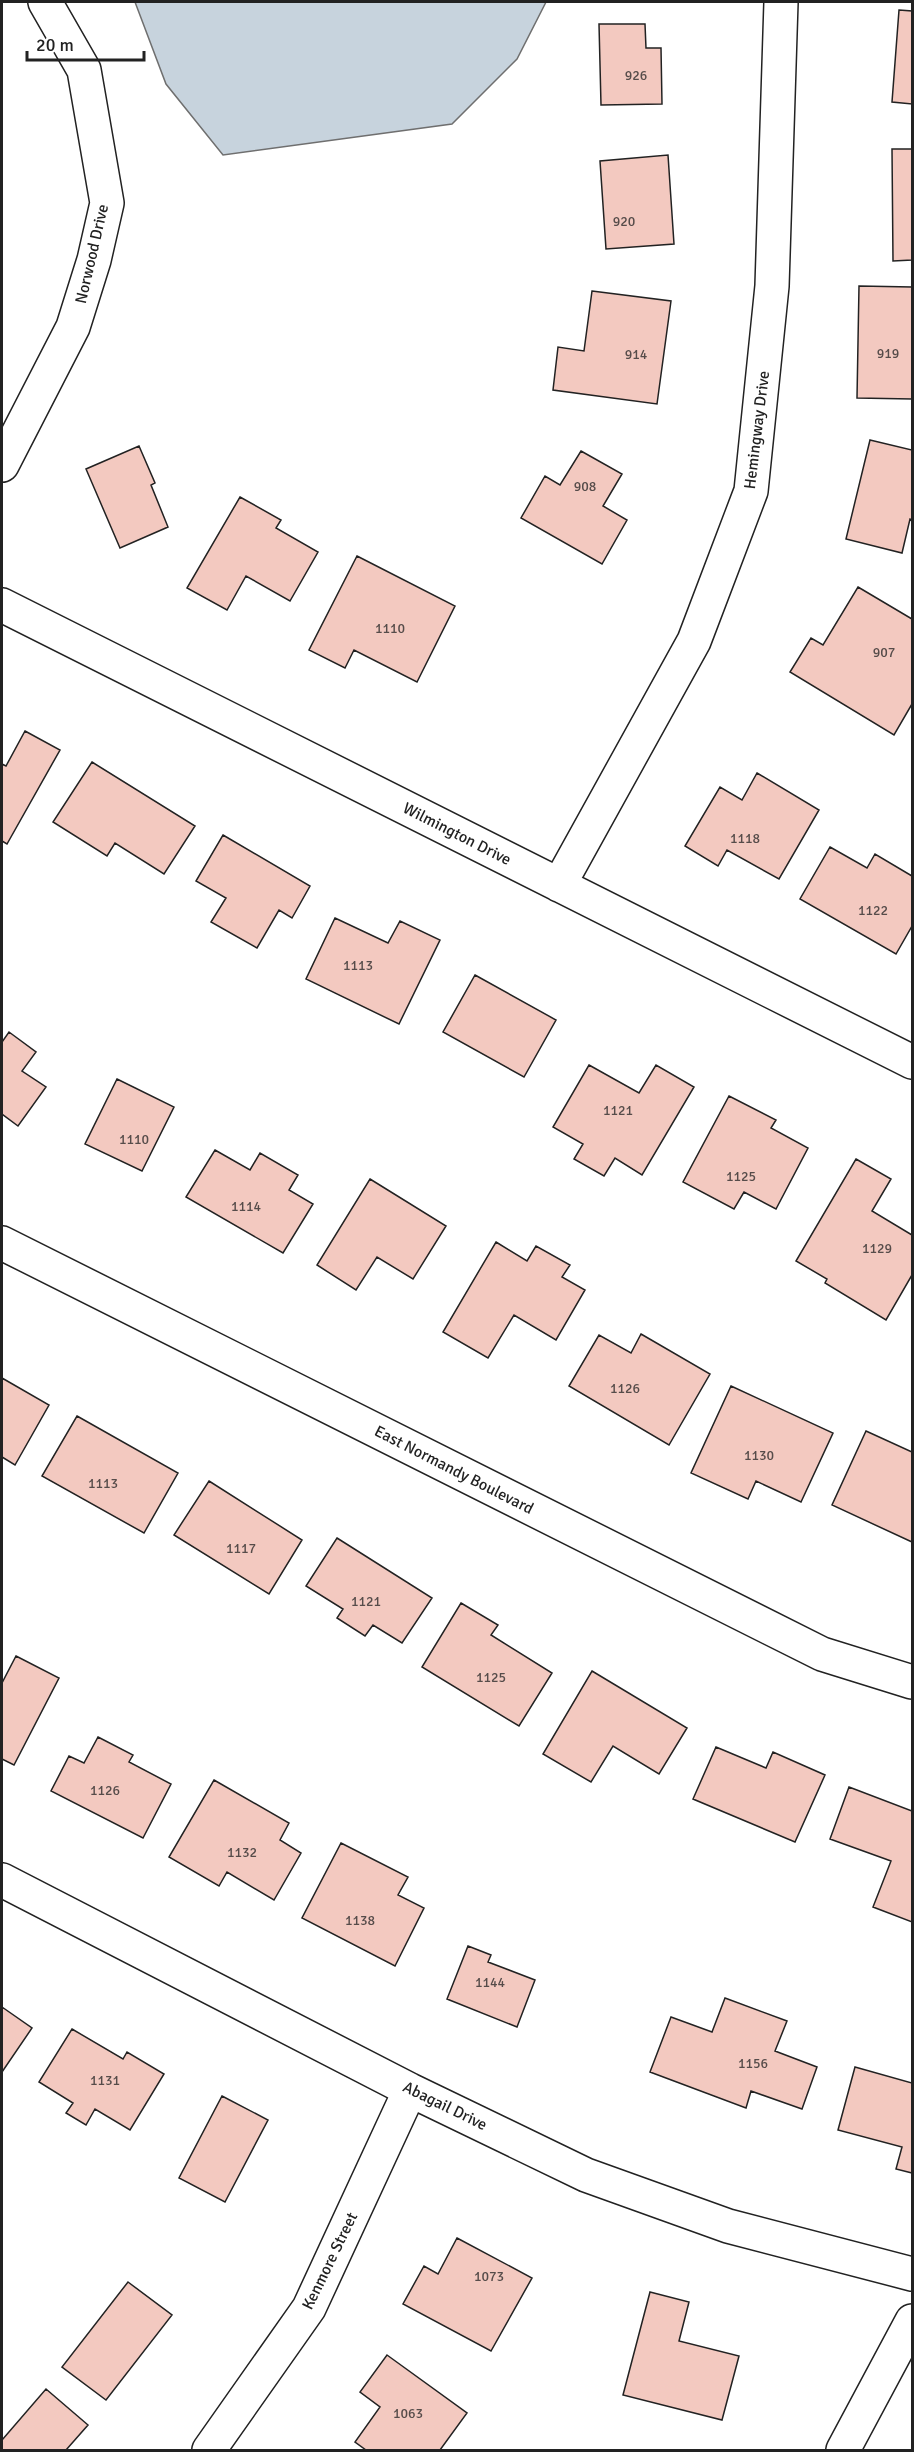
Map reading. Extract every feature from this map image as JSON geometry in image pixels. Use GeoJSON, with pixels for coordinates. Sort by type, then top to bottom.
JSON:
{"type":"FeatureCollection","features":[{"type":"Feature","properties":{"kind":"street","name":"Norwood Drive"},"geometry":{"type":"LineString","coordinates":[[2,465],[74,327],[94,260],[106,203],[84,70],[45,2]]}},
{"type":"Feature","properties":{"kind":"street","name":"Hemingway Drive"},"geometry":{"type":"LineString","coordinates":[[559,885],[694,642],[751,491],[772,286],[781,2]]}},
{"type":"Feature","properties":{"kind":"street","name":"Wilmington Drive"},"geometry":{"type":"LineString","coordinates":[[2,605],[912,1062]]}},
{"type":"Feature","properties":{"kind":"street","name":"East Normandy Boulevard"},"geometry":{"type":"LineString","coordinates":[[2,1244],[822,1654],[912,1682]]}},
{"type":"Feature","properties":{"kind":"street","name":"Abagail Drive"},"geometry":{"type":"LineString","coordinates":[[2,1880],[410,2090],[597,2179],[728,2226],[912,2274]]}},
{"type":"Feature","properties":{"kind":"street","name":"Kenmore Street"},"geometry":{"type":"LineString","coordinates":[[209,2451],[309,2308],[410,2090]]}},
{"type":"Feature","properties":{"kind":"street"},"geometry":{"type":"LineString","coordinates":[[843,2451],[912,2321]]}},
{"type":"Feature","properties":{"kind":"shaded area"},"geometry":{"type":"Polygon","coordinates":[[[135,2],[546,2],[517,59],[452,124],[223,155],[166,84],[135,2]]]}},
{"type":"Feature","properties":{"kind":"building"},"geometry":{"type":"Polygon","coordinates":[[[899,10],[912,11],[912,104],[892,102],[899,10]]]}},
{"type":"Feature","properties":{"kind":"building"},"geometry":{"type":"Polygon","coordinates":[[[599,24],[645,24],[646,48],[661,48],[662,104],[601,105],[599,24]]]}},
{"type":"Feature","properties":{"kind":"building"},"geometry":{"type":"Polygon","coordinates":[[[892,149],[912,149],[912,260],[893,261],[892,149]]]}},
{"type":"Feature","properties":{"kind":"building"},"geometry":{"type":"Polygon","coordinates":[[[668,155],[674,244],[606,249],[600,161],[668,155]]]}},
{"type":"Feature","properties":{"kind":"building"},"geometry":{"type":"Polygon","coordinates":[[[859,286],[912,287],[912,399],[857,398],[859,286]]]}},
{"type":"Feature","properties":{"kind":"building"},"geometry":{"type":"Polygon","coordinates":[[[592,291],[671,301],[657,404],[553,390],[558,347],[584,351],[592,291]]]}},
{"type":"Feature","properties":{"kind":"building"},"geometry":{"type":"Polygon","coordinates":[[[870,440],[912,450],[912,520],[910,519],[902,553],[846,539],[870,440]]]}},
{"type":"Feature","properties":{"kind":"building"},"geometry":{"type":"Polygon","coordinates":[[[139,446],[155,483],[151,485],[168,527],[120,548],[86,469],[139,446]]]}},
{"type":"Feature","properties":{"kind":"building"},"geometry":{"type":"Polygon","coordinates":[[[581,451],[622,474],[603,506],[627,520],[602,564],[521,518],[545,476],[560,485],[581,451]]]}},
{"type":"Feature","properties":{"kind":"building"},"geometry":{"type":"Polygon","coordinates":[[[240,497],[281,520],[276,528],[318,552],[290,601],[246,576],[227,610],[187,588],[240,497]]]}},
{"type":"Feature","properties":{"kind":"building"},"geometry":{"type":"Polygon","coordinates":[[[357,556],[455,606],[417,682],[354,650],[345,668],[309,650],[357,556]]]}},
{"type":"Feature","properties":{"kind":"building"},"geometry":{"type":"Polygon","coordinates":[[[858,587],[912,619],[912,704],[894,735],[790,672],[811,638],[823,645],[858,587]]]}},
{"type":"Feature","properties":{"kind":"building"},"geometry":{"type":"Polygon","coordinates":[[[25,731],[60,750],[7,844],[2,841],[2,764],[6,766],[25,731]]]}},
{"type":"Feature","properties":{"kind":"building"},"geometry":{"type":"Polygon","coordinates":[[[92,762],[195,826],[164,874],[115,843],[107,856],[53,822],[92,762]]]}},
{"type":"Feature","properties":{"kind":"building"},"geometry":{"type":"Polygon","coordinates":[[[757,773],[819,810],[779,879],[727,850],[718,866],[685,846],[720,787],[742,800],[757,773]]]}},
{"type":"Feature","properties":{"kind":"building"},"geometry":{"type":"Polygon","coordinates":[[[223,835],[310,886],[292,918],[279,910],[257,948],[211,922],[226,898],[196,881],[223,835]]]}},
{"type":"Feature","properties":{"kind":"building"},"geometry":{"type":"Polygon","coordinates":[[[830,847],[867,868],[875,854],[912,876],[912,926],[896,954],[800,899],[830,847]]]}},
{"type":"Feature","properties":{"kind":"building"},"geometry":{"type":"Polygon","coordinates":[[[335,918],[388,943],[400,921],[440,940],[399,1024],[306,979],[335,918]]]}},
{"type":"Feature","properties":{"kind":"building"},"geometry":{"type":"Polygon","coordinates":[[[475,975],[556,1020],[524,1077],[443,1032],[475,975]]]}},
{"type":"Feature","properties":{"kind":"building"},"geometry":{"type":"Polygon","coordinates":[[[9,1032],[36,1052],[22,1071],[46,1087],[18,1126],[2,1114],[2,1042],[9,1032]]]}},
{"type":"Feature","properties":{"kind":"building"},"geometry":{"type":"Polygon","coordinates":[[[589,1065],[639,1093],[656,1065],[694,1087],[642,1175],[615,1158],[604,1176],[574,1159],[583,1144],[553,1127],[589,1065]]]}},
{"type":"Feature","properties":{"kind":"building"},"geometry":{"type":"Polygon","coordinates":[[[117,1079],[174,1107],[142,1171],[85,1144],[117,1079]]]}},
{"type":"Feature","properties":{"kind":"building"},"geometry":{"type":"Polygon","coordinates":[[[729,1096],[776,1120],[771,1128],[808,1148],[776,1209],[744,1192],[734,1209],[683,1182],[729,1096]]]}},
{"type":"Feature","properties":{"kind":"building"},"geometry":{"type":"Polygon","coordinates":[[[215,1150],[250,1170],[260,1153],[298,1175],[289,1190],[313,1204],[283,1253],[186,1197],[215,1150]]]}},
{"type":"Feature","properties":{"kind":"building"},"geometry":{"type":"Polygon","coordinates":[[[856,1159],[891,1179],[872,1211],[912,1235],[912,1275],[886,1320],[825,1283],[827,1279],[796,1261],[856,1159]]]}},
{"type":"Feature","properties":{"kind":"building"},"geometry":{"type":"Polygon","coordinates":[[[370,1179],[446,1226],[413,1279],[377,1257],[356,1290],[317,1265],[370,1179]]]}},
{"type":"Feature","properties":{"kind":"building"},"geometry":{"type":"Polygon","coordinates":[[[496,1242],[527,1261],[536,1246],[570,1265],[562,1277],[585,1290],[556,1340],[514,1315],[488,1358],[443,1332],[496,1242]]]}},
{"type":"Feature","properties":{"kind":"building"},"geometry":{"type":"Polygon","coordinates":[[[641,1334],[710,1374],[669,1445],[569,1386],[599,1335],[631,1353],[641,1334]]]}},
{"type":"Feature","properties":{"kind":"building"},"geometry":{"type":"Polygon","coordinates":[[[2,1378],[49,1405],[15,1465],[2,1457],[2,1378]]]}},
{"type":"Feature","properties":{"kind":"building"},"geometry":{"type":"Polygon","coordinates":[[[731,1386],[833,1433],[801,1502],[756,1481],[748,1499],[691,1473],[731,1386]]]}},
{"type":"Feature","properties":{"kind":"building"},"geometry":{"type":"Polygon","coordinates":[[[77,1416],[178,1473],[144,1533],[42,1476],[77,1416]]]}},
{"type":"Feature","properties":{"kind":"building"},"geometry":{"type":"Polygon","coordinates":[[[866,1431],[912,1452],[912,1542],[832,1505],[866,1431]]]}},
{"type":"Feature","properties":{"kind":"building"},"geometry":{"type":"Polygon","coordinates":[[[209,1481],[302,1540],[269,1594],[174,1535],[209,1481]]]}},
{"type":"Feature","properties":{"kind":"building"},"geometry":{"type":"Polygon","coordinates":[[[337,1538],[432,1598],[402,1643],[373,1625],[365,1636],[337,1618],[343,1609],[306,1586],[337,1538]]]}},
{"type":"Feature","properties":{"kind":"building"},"geometry":{"type":"Polygon","coordinates":[[[461,1603],[498,1625],[491,1635],[552,1673],[519,1726],[422,1667],[461,1603]]]}},
{"type":"Feature","properties":{"kind":"building"},"geometry":{"type":"Polygon","coordinates":[[[16,1656],[59,1678],[14,1765],[2,1759],[2,1683],[16,1656]]]}},
{"type":"Feature","properties":{"kind":"building"},"geometry":{"type":"Polygon","coordinates":[[[592,1671],[687,1728],[659,1774],[613,1746],[591,1782],[543,1754],[592,1671]]]}},
{"type":"Feature","properties":{"kind":"building"},"geometry":{"type":"Polygon","coordinates":[[[98,1737],[133,1755],[129,1762],[171,1784],[143,1838],[51,1791],[69,1756],[84,1763],[98,1737]]]}},
{"type":"Feature","properties":{"kind":"building"},"geometry":{"type":"Polygon","coordinates":[[[716,1747],[766,1768],[773,1752],[825,1775],[795,1842],[693,1799],[716,1747]]]}},
{"type":"Feature","properties":{"kind":"building"},"geometry":{"type":"Polygon","coordinates":[[[214,1780],[289,1823],[280,1840],[301,1853],[274,1900],[227,1872],[219,1886],[169,1857],[214,1780]]]}},
{"type":"Feature","properties":{"kind":"building"},"geometry":{"type":"Polygon","coordinates":[[[849,1787],[912,1811],[912,1922],[873,1907],[891,1861],[830,1839],[849,1787]]]}},
{"type":"Feature","properties":{"kind":"building"},"geometry":{"type":"Polygon","coordinates":[[[341,1843],[408,1877],[398,1895],[424,1908],[395,1966],[302,1918],[341,1843]]]}},
{"type":"Feature","properties":{"kind":"building"},"geometry":{"type":"Polygon","coordinates":[[[468,1946],[491,1955],[488,1962],[535,1980],[517,2027],[447,1999],[468,1946]]]}},
{"type":"Feature","properties":{"kind":"building"},"geometry":{"type":"Polygon","coordinates":[[[725,1998],[787,2021],[775,2051],[817,2067],[802,2109],[751,2091],[746,2108],[650,2072],[671,2017],[712,2032],[725,1998]]]}},
{"type":"Feature","properties":{"kind":"building"},"geometry":{"type":"Polygon","coordinates":[[[2,2007],[32,2028],[2,2072],[2,2007]]]}},
{"type":"Feature","properties":{"kind":"building"},"geometry":{"type":"Polygon","coordinates":[[[72,2029],[123,2059],[127,2052],[164,2074],[130,2130],[95,2109],[86,2125],[66,2113],[73,2103],[39,2082],[72,2029]]]}},
{"type":"Feature","properties":{"kind":"building"},"geometry":{"type":"Polygon","coordinates":[[[855,2067],[912,2083],[912,2173],[896,2169],[902,2147],[838,2130],[855,2067]]]}},
{"type":"Feature","properties":{"kind":"building"},"geometry":{"type":"Polygon","coordinates":[[[222,2096],[268,2120],[225,2202],[179,2178],[222,2096]]]}},
{"type":"Feature","properties":{"kind":"building"},"geometry":{"type":"Polygon","coordinates":[[[457,2238],[532,2278],[491,2351],[403,2304],[424,2266],[438,2274],[457,2238]]]}},
{"type":"Feature","properties":{"kind":"building"},"geometry":{"type":"Polygon","coordinates":[[[128,2282],[172,2315],[106,2400],[62,2367],[128,2282]]]}},
{"type":"Feature","properties":{"kind":"building"},"geometry":{"type":"Polygon","coordinates":[[[650,2292],[689,2302],[679,2341],[739,2356],[722,2420],[623,2395],[650,2292]]]}},
{"type":"Feature","properties":{"kind":"building"},"geometry":{"type":"Polygon","coordinates":[[[387,2355],[467,2413],[440,2450],[366,2450],[355,2442],[380,2407],[360,2392],[387,2355]]]}},
{"type":"Feature","properties":{"kind":"building"},"geometry":{"type":"Polygon","coordinates":[[[46,2389],[88,2425],[66,2450],[2,2450],[2,2440],[46,2389]]]}}]}
